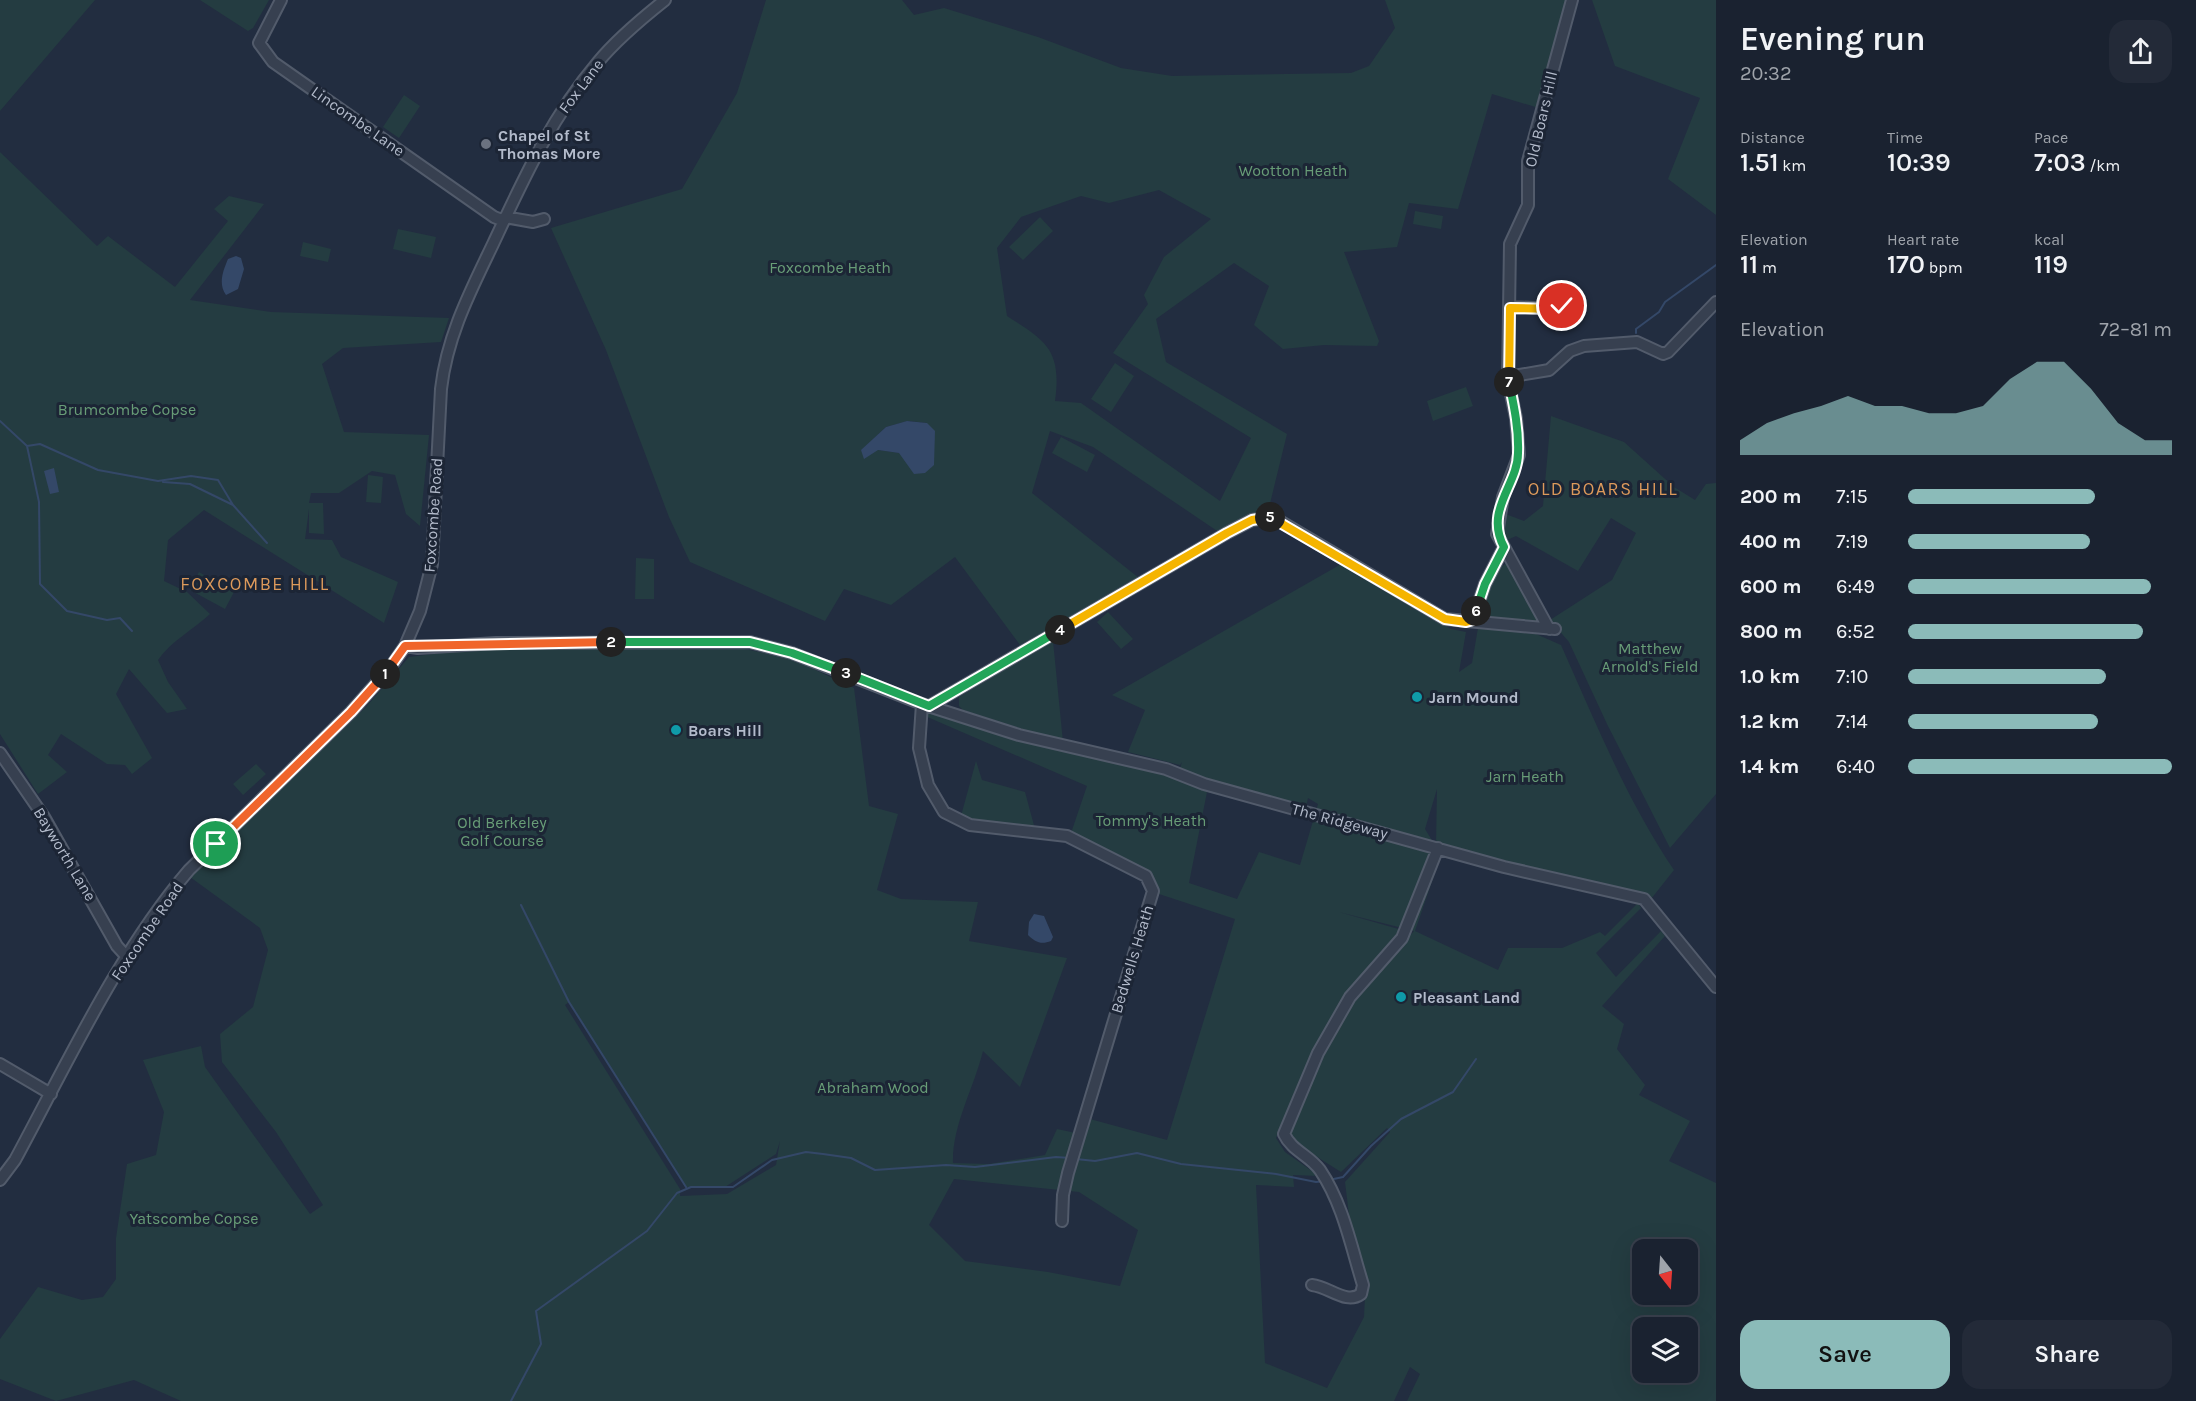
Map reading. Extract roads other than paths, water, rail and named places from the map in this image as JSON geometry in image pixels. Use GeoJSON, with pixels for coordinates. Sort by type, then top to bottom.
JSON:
{"type":"FeatureCollection","features":[{"type":"Feature","properties":{"kind":"street","name":"Lincombe Lane"},"geometry":{"type":"LineString","coordinates":[[281,0],[259,42],[273,62],[495,217],[504,219]]}},
{"type":"Feature","properties":{"kind":"street","name":"Fox Lane"},"geometry":{"type":"LineString","coordinates":[[504,219],[550,128],[572,96],[603,57],[665,0]]}},
{"type":"Feature","properties":{"kind":"street","name":"Old Boars Hill"},"geometry":{"type":"LineString","coordinates":[[1473,620],[1552,629],[1497,534],[1501,505],[1519,455],[1516,418],[1508,377],[1510,244],[1528,205],[1528,161],[1572,0]]}},
{"type":"Feature","properties":{"kind":"street"},"geometry":{"type":"LineString","coordinates":[[504,219],[533,222],[544,219]]}},
{"type":"Feature","properties":{"kind":"street","name":"Foxcombe Road"},"geometry":{"type":"LineString","coordinates":[[0,1180],[15,1160],[127,957],[189,870],[351,712],[390,668],[405,646],[420,611],[432,564],[444,361],[453,328],[504,219]]}},
{"type":"Feature","properties":{"kind":"street"},"geometry":{"type":"LineString","coordinates":[[1510,308],[1556,309],[1567,301]]}},
{"type":"Feature","properties":{"kind":"street"},"geometry":{"type":"LineString","coordinates":[[1508,377],[1549,370],[1570,351],[1584,346],[1637,342],[1663,354],[1680,343],[1716,302]]}},
{"type":"Feature","properties":{"kind":"street"},"geometry":{"type":"LineString","coordinates":[[925,705],[1227,533],[1262,516],[1273,517],[1445,619],[1466,622],[1473,620],[1485,584],[1504,547]]}},
{"type":"Feature","properties":{"kind":"street","name":"The Ridgeway"},"geometry":{"type":"LineString","coordinates":[[405,646],[436,647],[496,643],[750,642],[792,653],[925,705],[1019,735],[1166,769],[1204,784],[1438,848],[1644,899],[1716,987]]}},
{"type":"Feature","properties":{"kind":"street","name":"Bedwells Heath"},"geometry":{"type":"LineString","coordinates":[[925,705],[919,748],[928,785],[944,812],[970,825],[1067,836],[1146,876],[1153,891],[1068,1173],[1063,1195],[1062,1221]]}},
{"type":"Feature","properties":{"kind":"street","name":"Bayworth Lane"},"geometry":{"type":"LineString","coordinates":[[0,753],[45,817],[117,946],[127,957]]}},
{"type":"Feature","properties":{"kind":"street"},"geometry":{"type":"LineString","coordinates":[[1312,1285],[1325,1286],[1346,1299],[1354,1299],[1361,1294],[1363,1285],[1338,1201],[1319,1168],[1289,1145],[1284,1134],[1318,1053],[1350,997],[1402,938],[1438,848]]}},
{"type":"Feature","properties":{"kind":"street"},"geometry":{"type":"LineString","coordinates":[[0,1064],[51,1094]]}},
{"type":"Feature","properties":{"kind":"water"},"geometry":{"type":"Polygon","coordinates":[[[236,256],[241,258],[244,269],[238,289],[226,295],[222,286],[223,273],[228,259],[236,256]]]}},
{"type":"Feature","properties":{"kind":"water"},"geometry":{"type":"Polygon","coordinates":[[[907,421],[927,423],[935,431],[934,465],[925,473],[914,474],[899,453],[878,450],[864,459],[861,450],[886,427],[907,421]]]}},
{"type":"Feature","properties":{"kind":"water"},"geometry":{"type":"Polygon","coordinates":[[[54,468],[59,492],[50,494],[44,471],[54,468]]]}},
{"type":"Feature","properties":{"kind":"water"},"geometry":{"type":"Polygon","coordinates":[[[1034,914],[1044,916],[1053,937],[1051,941],[1038,942],[1028,935],[1029,922],[1034,914]]]}},
{"type":"Feature","properties":{"kind":"waterway"},"geometry":{"type":"LineString","coordinates":[[1636,333],[1636,329],[1659,312],[1665,302],[1716,265]]}},
{"type":"Feature","properties":{"kind":"waterway"},"geometry":{"type":"LineString","coordinates":[[0,421],[27,446],[39,502],[40,584],[67,611],[107,620],[120,618],[132,631]]}},
{"type":"Feature","properties":{"kind":"waterway"},"geometry":{"type":"LineString","coordinates":[[27,446],[40,444],[98,470],[158,481],[191,476],[218,480],[233,505],[267,543]]}},
{"type":"Feature","properties":{"kind":"waterway"},"geometry":{"type":"LineString","coordinates":[[163,482],[190,484],[233,505]]}},
{"type":"Feature","properties":{"kind":"waterway"},"geometry":{"type":"LineString","coordinates":[[521,905],[569,1002],[686,1187]]}},
{"type":"Feature","properties":{"kind":"waterway"},"geometry":{"type":"LineString","coordinates":[[1329,1180],[1343,1177],[1371,1146],[1401,1119],[1453,1092],[1476,1059]]}},
{"type":"Feature","properties":{"kind":"waterway"},"geometry":{"type":"LineString","coordinates":[[511,1401],[541,1344],[536,1311],[647,1231],[677,1193],[691,1187],[733,1187],[772,1160],[806,1152],[851,1158],[875,1170],[946,1165],[975,1167],[1056,1157],[1070,1158]]}},
{"type":"Feature","properties":{"kind":"waterway"},"geometry":{"type":"LineString","coordinates":[[1076,1159],[1095,1161],[1137,1153],[1181,1164],[1276,1174],[1316,1182],[1324,1181]]}},
{"type":"Feature","properties":{"kind":"place","name":"Chapel of St Thomas More"},"geometry":{"type":"Point","coordinates":[486,144]}},
{"type":"Feature","properties":{"kind":"place","name":"Jarn Mound"},"geometry":{"type":"Point","coordinates":[1417,697]}},
{"type":"Feature","properties":{"kind":"place","name":"Boars Hill"},"geometry":{"type":"Point","coordinates":[676,730]}},
{"type":"Feature","properties":{"kind":"place","name":"Pleasant Land"},"geometry":{"type":"Point","coordinates":[1401,997]}},
{"type":"Feature","properties":{"kind":"district","name":"OLD BOARS HILL"},"geometry":{"type":"Point","coordinates":[1603,489]}},
{"type":"Feature","properties":{"kind":"district","name":"FOXCOMBE HILL"},"geometry":{"type":"Point","coordinates":[255,584]}},
{"type":"Feature","properties":{"kind":"park label","name":"Wootton Heath"},"geometry":{"type":"Point","coordinates":[1293,170]}},
{"type":"Feature","properties":{"kind":"park label","name":"Foxcombe Heath"},"geometry":{"type":"Point","coordinates":[830,267]}},
{"type":"Feature","properties":{"kind":"park label","name":"Brumcombe Copse"},"geometry":{"type":"Point","coordinates":[127,409]}},
{"type":"Feature","properties":{"kind":"park label","name":"Matthew Arnold's Field"},"geometry":{"type":"Point","coordinates":[1650,657]}},
{"type":"Feature","properties":{"kind":"park label","name":"Jarn Heath"},"geometry":{"type":"Point","coordinates":[1525,776]}},
{"type":"Feature","properties":{"kind":"park label","name":"Tommy's Heath"},"geometry":{"type":"Point","coordinates":[1151,820]}},
{"type":"Feature","properties":{"kind":"park label","name":"Old Berkeley Golf Course"},"geometry":{"type":"Point","coordinates":[502,831]}},
{"type":"Feature","properties":{"kind":"park label","name":"Abraham Wood"},"geometry":{"type":"Point","coordinates":[873,1087]}},
{"type":"Feature","properties":{"kind":"park label","name":"Yatscombe Copse"},"geometry":{"type":"Point","coordinates":[194,1218]}}]}
